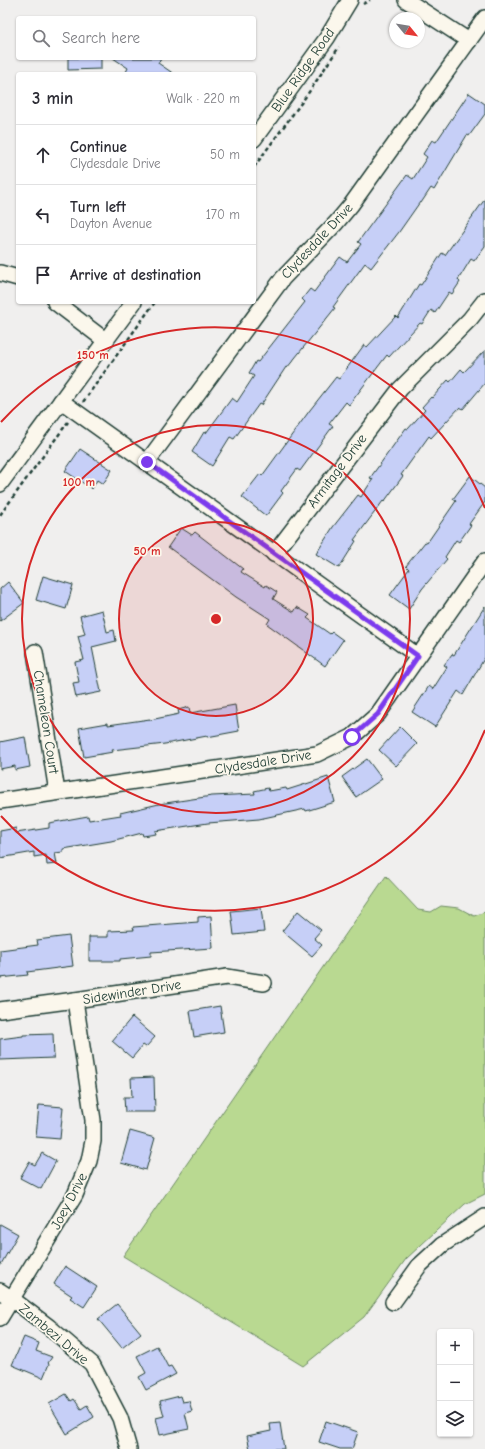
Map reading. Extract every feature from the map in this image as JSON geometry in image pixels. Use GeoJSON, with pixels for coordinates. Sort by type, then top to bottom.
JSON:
{"type":"FeatureCollection","features":[{"type":"Feature","properties":{"kind":"street"},"geometry":{"type":"LineString","coordinates":[[406,0],[469,41]]}},
{"type":"Feature","properties":{"kind":"street","name":"Blue Ridge Road"},"geometry":{"type":"LineString","coordinates":[[256,136],[327,38],[355,5]]}},
{"type":"Feature","properties":{"kind":"street","name":"Clydesdale Drive"},"geometry":{"type":"LineString","coordinates":[[147,462],[283,278],[352,205],[485,18]]}},
{"type":"Feature","properties":{"kind":"street"},"geometry":{"type":"LineString","coordinates":[[0,274],[16,277]]}},
{"type":"Feature","properties":{"kind":"street","name":"Armitage Drive"},"geometry":{"type":"LineString","coordinates":[[274,554],[400,389],[470,319],[485,300]]}},
{"type":"Feature","properties":{"kind":"street"},"geometry":{"type":"LineString","coordinates":[[58,304],[106,340]]}},
{"type":"Feature","properties":{"kind":"street"},"geometry":{"type":"LineString","coordinates":[[0,484],[133,304]]}},
{"type":"Feature","properties":{"kind":"street"},"geometry":{"type":"LineString","coordinates":[[61,401],[418,656]]}},
{"type":"Feature","properties":{"kind":"street","name":"Clydesdale Drive"},"geometry":{"type":"LineString","coordinates":[[0,802],[57,792],[317,754],[352,737],[378,714],[485,561]]}},
{"type":"Feature","properties":{"kind":"street","name":"Chameleon Court"},"geometry":{"type":"LineString","coordinates":[[35,652],[57,792]]}},
{"type":"Feature","properties":{"kind":"street","name":"Sidewinder Drive"},"geometry":{"type":"LineString","coordinates":[[0,1010],[227,977],[264,983]]}},
{"type":"Feature","properties":{"kind":"street","name":"Joey Drive"},"geometry":{"type":"LineString","coordinates":[[0,1318],[6,1295],[75,1195],[89,1161],[93,1141],[93,1120],[75,1000]]}},
{"type":"Feature","properties":{"kind":"street"},"geometry":{"type":"LineString","coordinates":[[393,1302],[419,1266],[436,1250],[485,1217]]}},
{"type":"Feature","properties":{"kind":"street","name":"Zambezi Drive"},"geometry":{"type":"LineString","coordinates":[[6,1295],[49,1327],[92,1364],[120,1418],[129,1449]]}},
{"type":"Feature","properties":{"kind":"path"},"geometry":{"type":"LineString","coordinates":[[355,5],[363,4],[370,0]]}},
{"type":"Feature","properties":{"kind":"path"},"geometry":{"type":"LineString","coordinates":[[256,164],[307,95],[342,42]]}},
{"type":"Feature","properties":{"kind":"green space"},"geometry":{"type":"Polygon","coordinates":[[[386,876],[418,910],[431,912],[441,906],[459,908],[474,916],[485,912],[485,1194],[465,1204],[406,1259],[364,1317],[303,1366],[123,1256],[386,876]]]}},
{"type":"Feature","properties":{"kind":"building"},"geometry":{"type":"Polygon","coordinates":[[[68,60],[101,60],[101,69],[68,70],[68,60]]]}},
{"type":"Feature","properties":{"kind":"building"},"geometry":{"type":"Polygon","coordinates":[[[116,60],[160,60],[158,63],[171,72],[126,72],[128,68],[116,60]]]}},
{"type":"Feature","properties":{"kind":"building"},"geometry":{"type":"Polygon","coordinates":[[[469,93],[485,104],[485,114],[469,136],[467,135],[434,190],[431,188],[371,268],[365,263],[333,307],[335,308],[287,368],[286,367],[261,405],[259,404],[234,439],[230,437],[212,466],[192,452],[204,432],[206,433],[232,398],[237,402],[254,376],[249,373],[256,361],[258,362],[305,302],[302,299],[310,289],[314,292],[340,257],[347,262],[361,244],[358,242],[407,175],[413,179],[427,157],[423,154],[432,140],[436,142],[469,93]]]}},
{"type":"Feature","properties":{"kind":"building"},"geometry":{"type":"Polygon","coordinates":[[[485,199],[485,246],[474,261],[471,259],[458,280],[460,282],[452,294],[449,292],[435,313],[431,310],[422,324],[420,323],[389,357],[387,355],[349,405],[346,402],[329,424],[333,426],[300,471],[297,469],[281,491],[283,493],[266,516],[242,497],[260,474],[262,476],[336,377],[339,379],[364,345],[367,347],[396,316],[398,318],[419,284],[421,285],[442,253],[445,255],[485,199]]]}},
{"type":"Feature","properties":{"kind":"building"},"geometry":{"type":"Polygon","coordinates":[[[485,350],[485,383],[463,409],[460,407],[431,438],[429,436],[401,475],[403,476],[354,540],[356,541],[339,568],[316,554],[333,527],[358,495],[361,497],[373,479],[370,478],[406,428],[408,429],[425,410],[422,407],[448,380],[450,382],[461,369],[464,372],[485,350]]]}},
{"type":"Feature","properties":{"kind":"building"},"geometry":{"type":"Polygon","coordinates":[[[80,449],[112,470],[103,484],[97,480],[92,489],[65,471],[80,449]]]}},
{"type":"Feature","properties":{"kind":"building"},"geometry":{"type":"Polygon","coordinates":[[[470,476],[485,488],[485,502],[469,524],[471,525],[459,542],[456,540],[445,557],[447,559],[422,589],[409,609],[390,595],[409,569],[406,566],[425,542],[427,543],[456,501],[453,499],[470,476]]]}},
{"type":"Feature","properties":{"kind":"building"},"geometry":{"type":"Polygon","coordinates":[[[181,528],[192,535],[195,532],[243,569],[241,572],[265,587],[266,585],[277,592],[273,599],[294,612],[297,607],[310,615],[307,618],[330,634],[332,632],[343,640],[325,666],[267,624],[270,619],[236,597],[168,547],[181,528]]]}},
{"type":"Feature","properties":{"kind":"building"},"geometry":{"type":"Polygon","coordinates":[[[43,576],[73,585],[66,609],[36,600],[43,576]]]}},
{"type":"Feature","properties":{"kind":"building"},"geometry":{"type":"Polygon","coordinates":[[[8,582],[24,603],[0,621],[0,589],[8,582]]]}},
{"type":"Feature","properties":{"kind":"building"},"geometry":{"type":"Polygon","coordinates":[[[485,606],[485,657],[463,695],[458,691],[435,727],[412,712],[429,686],[433,689],[447,667],[444,665],[452,654],[454,655],[485,606]]]}},
{"type":"Feature","properties":{"kind":"building"},"geometry":{"type":"Polygon","coordinates":[[[102,610],[107,632],[114,630],[116,641],[92,647],[101,692],[76,697],[73,683],[79,682],[75,662],[84,660],[78,636],[85,634],[80,616],[102,610]]]}},
{"type":"Feature","properties":{"kind":"building"},"geometry":{"type":"Polygon","coordinates":[[[235,705],[239,731],[165,744],[112,750],[113,752],[84,757],[79,728],[108,723],[108,725],[150,720],[179,714],[178,710],[189,707],[190,713],[235,705]]]}},
{"type":"Feature","properties":{"kind":"building"},"geometry":{"type":"Polygon","coordinates":[[[400,727],[417,744],[396,766],[379,750],[400,727]]]}},
{"type":"Feature","properties":{"kind":"building"},"geometry":{"type":"Polygon","coordinates":[[[25,737],[30,767],[15,770],[15,766],[0,769],[0,742],[25,737]]]}},
{"type":"Feature","properties":{"kind":"building"},"geometry":{"type":"Polygon","coordinates":[[[367,759],[382,779],[356,797],[342,777],[367,759]]]}},
{"type":"Feature","properties":{"kind":"building"},"geometry":{"type":"Polygon","coordinates":[[[328,777],[335,802],[306,811],[305,809],[259,819],[208,823],[155,831],[156,834],[143,836],[142,833],[111,841],[63,849],[63,852],[55,853],[57,864],[47,865],[46,855],[34,857],[34,852],[0,858],[0,831],[16,828],[16,833],[49,828],[49,823],[88,816],[89,820],[121,815],[120,813],[159,804],[212,796],[255,794],[254,791],[268,788],[269,791],[286,788],[287,790],[328,777]]]}},
{"type":"Feature","properties":{"kind":"building"},"geometry":{"type":"Polygon","coordinates":[[[261,908],[264,932],[234,935],[231,911],[261,908]]]}},
{"type":"Feature","properties":{"kind":"building"},"geometry":{"type":"Polygon","coordinates":[[[298,911],[321,930],[314,938],[322,945],[312,956],[282,931],[298,911]]]}},
{"type":"Feature","properties":{"kind":"building"},"geometry":{"type":"Polygon","coordinates":[[[211,916],[213,948],[151,952],[151,956],[120,959],[120,961],[89,961],[89,937],[108,937],[108,931],[134,930],[133,927],[198,922],[198,917],[211,916]]]}},
{"type":"Feature","properties":{"kind":"building"},"geometry":{"type":"Polygon","coordinates":[[[69,936],[73,966],[27,972],[28,975],[0,978],[0,950],[38,945],[37,940],[69,936]]]}},
{"type":"Feature","properties":{"kind":"building"},"geometry":{"type":"Polygon","coordinates":[[[220,1006],[224,1032],[194,1037],[190,1011],[220,1006]]]}},
{"type":"Feature","properties":{"kind":"building"},"geometry":{"type":"Polygon","coordinates":[[[132,1017],[155,1037],[146,1047],[143,1045],[132,1058],[112,1041],[132,1017]]]}},
{"type":"Feature","properties":{"kind":"building"},"geometry":{"type":"Polygon","coordinates":[[[53,1034],[54,1058],[0,1060],[0,1039],[23,1035],[53,1034]]]}},
{"type":"Feature","properties":{"kind":"building"},"geometry":{"type":"Polygon","coordinates":[[[154,1077],[155,1112],[125,1112],[124,1097],[132,1097],[131,1078],[154,1077]]]}},
{"type":"Feature","properties":{"kind":"building"},"geometry":{"type":"Polygon","coordinates":[[[39,1105],[63,1107],[60,1139],[36,1137],[39,1105]]]}},
{"type":"Feature","properties":{"kind":"building"},"geometry":{"type":"Polygon","coordinates":[[[130,1131],[155,1138],[146,1170],[121,1163],[130,1131]]]}},
{"type":"Feature","properties":{"kind":"building"},"geometry":{"type":"Polygon","coordinates":[[[42,1153],[56,1161],[41,1189],[20,1178],[29,1162],[35,1165],[42,1153]]]}},
{"type":"Feature","properties":{"kind":"building"},"geometry":{"type":"Polygon","coordinates":[[[0,1224],[18,1234],[0,1266],[0,1224]]]}},
{"type":"Feature","properties":{"kind":"building"},"geometry":{"type":"Polygon","coordinates":[[[65,1266],[97,1287],[84,1307],[70,1298],[72,1296],[54,1284],[65,1266]]]}},
{"type":"Feature","properties":{"kind":"building"},"geometry":{"type":"Polygon","coordinates":[[[117,1304],[141,1333],[122,1348],[98,1319],[117,1304]]]}},
{"type":"Feature","properties":{"kind":"building"},"geometry":{"type":"Polygon","coordinates":[[[24,1337],[39,1343],[36,1351],[52,1357],[48,1363],[49,1364],[43,1378],[12,1365],[24,1337]]]}},
{"type":"Feature","properties":{"kind":"building"},"geometry":{"type":"Polygon","coordinates":[[[157,1346],[168,1367],[171,1366],[176,1374],[146,1390],[139,1377],[146,1373],[137,1356],[157,1346]]]}},
{"type":"Feature","properties":{"kind":"building"},"geometry":{"type":"Polygon","coordinates":[[[66,1394],[71,1401],[74,1399],[81,1409],[87,1405],[94,1417],[67,1434],[49,1404],[66,1394]]]}},
{"type":"Feature","properties":{"kind":"building"},"geometry":{"type":"Polygon","coordinates":[[[180,1396],[182,1402],[189,1401],[192,1411],[185,1413],[189,1429],[160,1435],[156,1418],[164,1416],[160,1401],[180,1396]]]}},
{"type":"Feature","properties":{"kind":"building"},"geometry":{"type":"Polygon","coordinates":[[[326,1421],[358,1432],[352,1449],[340,1449],[319,1442],[326,1421]]]}},
{"type":"Feature","properties":{"kind":"building"},"geometry":{"type":"Polygon","coordinates":[[[280,1423],[284,1449],[250,1449],[247,1436],[271,1431],[270,1424],[280,1423]]]}},
{"type":"Feature","properties":{"kind":"route"},"geometry":{"type":"LineString","coordinates":[[147,462],[418,656],[378,714],[352,737]]}}]}
